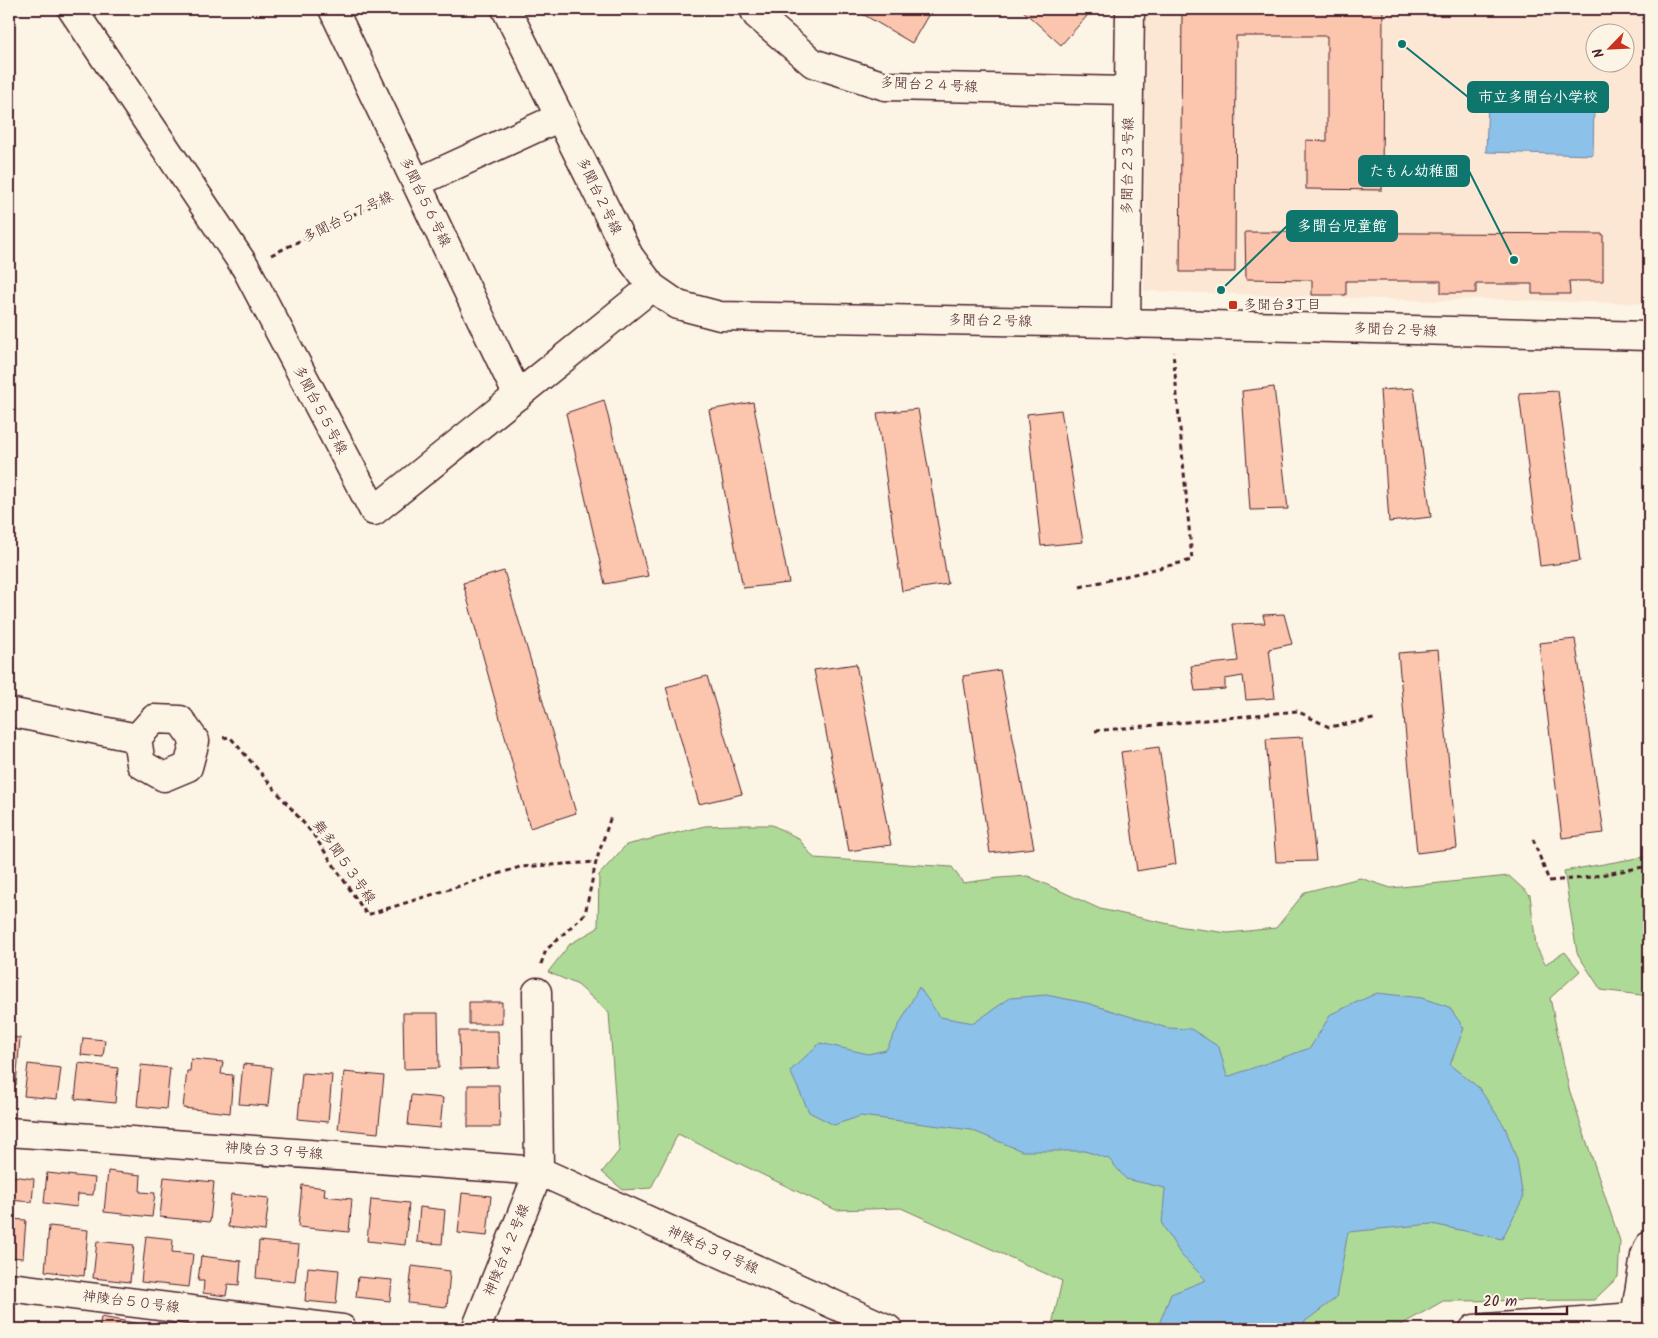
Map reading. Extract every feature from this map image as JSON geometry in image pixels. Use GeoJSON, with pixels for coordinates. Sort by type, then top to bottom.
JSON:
{"type":"FeatureCollection","features":[{"type":"Feature","properties":{"kind":"street","name":"多聞台５５号線"},"geometry":{"type":"LineString","coordinates":[[72,9],[246,268],[374,511],[652,287]]}},
{"type":"Feature","properties":{"kind":"street","name":"多聞台５６号線"},"geometry":{"type":"LineString","coordinates":[[333,9],[518,396]]}},
{"type":"Feature","properties":{"kind":"street","name":"多聞台２号線"},"geometry":{"type":"LineString","coordinates":[[506,9],[629,256],[652,287],[678,304],[720,316],[1170,324],[1649,336]]}},
{"type":"Feature","properties":{"kind":"street","name":"多聞台２４号線"},"geometry":{"type":"LineString","coordinates":[[754,9],[757,15],[813,63],[885,86],[1130,91]]}},
{"type":"Feature","properties":{"kind":"street","name":"多聞台２３号線"},"geometry":{"type":"LineString","coordinates":[[1126,324],[1130,9]]}},
{"type":"Feature","properties":{"kind":"street"},"geometry":{"type":"LineString","coordinates":[[416,183],[560,117]]}},
{"type":"Feature","properties":{"kind":"street"},"geometry":{"type":"LineString","coordinates":[[9,712],[137,738]]}},
{"type":"Feature","properties":{"kind":"street"},"geometry":{"type":"LineString","coordinates":[[154,719],[180,720],[195,741],[188,767],[164,777],[141,764],[137,738],[154,719]]}},
{"type":"Feature","properties":{"kind":"street"},"geometry":{"type":"LineString","coordinates":[[537,992],[539,1171]]}},
{"type":"Feature","properties":{"kind":"street","name":"神陵台３９号線"},"geometry":{"type":"LineString","coordinates":[[9,1132],[539,1171],[888,1329]]}},
{"type":"Feature","properties":{"kind":"street","name":"神陵台４２号線"},"geometry":{"type":"LineString","coordinates":[[476,1329],[539,1171]]}},
{"type":"Feature","properties":{"kind":"street"},"geometry":{"type":"LineString","coordinates":[[1474,1329],[1634,1323],[1645,1256],[1649,1246]]}},
{"type":"Feature","properties":{"kind":"street","name":"神陵台５０号線"},"geometry":{"type":"LineString","coordinates":[[9,1287],[342,1329]]}},
{"type":"Feature","properties":{"kind":"path","name":"多聞台５７号線"},"geometry":{"type":"LineString","coordinates":[[246,268],[416,183]]}},
{"type":"Feature","properties":{"kind":"path"},"geometry":{"type":"LineString","coordinates":[[1080,587],[1192,560],[1170,324]]}},
{"type":"Feature","properties":{"kind":"path"},"geometry":{"type":"LineString","coordinates":[[1096,731],[1297,711],[1329,727],[1374,719]]}},
{"type":"Feature","properties":{"kind":"path","name":"舞多聞５３号線"},"geometry":{"type":"LineString","coordinates":[[195,741],[230,738],[313,834],[367,915],[520,867],[596,862]]}},
{"type":"Feature","properties":{"kind":"path"},"geometry":{"type":"LineString","coordinates":[[537,992],[537,974],[546,950],[585,914],[596,862],[611,816]]}},
{"type":"Feature","properties":{"kind":"path"},"geometry":{"type":"LineString","coordinates":[[1533,839],[1548,881],[1584,878],[1649,866]]}},
{"type":"Feature","properties":{"kind":"shaded area"},"geometry":{"type":"Polygon","coordinates":[[[1146,9],[1649,9],[1649,304],[1477,299],[1436,301],[1144,291],[1146,9]]]}},
{"type":"Feature","properties":{"kind":"green space"},"geometry":{"type":"Polygon","coordinates":[[[772,825],[798,838],[814,858],[952,867],[963,883],[1028,876],[1100,909],[1183,927],[1228,933],[1276,928],[1305,892],[1360,878],[1391,888],[1509,876],[1530,895],[1536,946],[1545,964],[1565,952],[1580,971],[1550,998],[1569,1089],[1620,1241],[1618,1277],[1594,1300],[1443,1301],[1394,1329],[1051,1329],[1062,1281],[901,1208],[836,1210],[678,1134],[651,1188],[623,1190],[602,1172],[619,1151],[609,1013],[578,985],[548,972],[570,944],[598,928],[599,875],[626,845],[705,826],[772,825]]]}},
{"type":"Feature","properties":{"kind":"green space"},"geometry":{"type":"Polygon","coordinates":[[[1649,856],[1649,996],[1601,990],[1577,953],[1564,871],[1649,856]]]}},
{"type":"Feature","properties":{"kind":"water"},"geometry":{"type":"Polygon","coordinates":[[[1488,100],[1594,102],[1593,155],[1486,152],[1488,100]]]}},
{"type":"Feature","properties":{"kind":"water"},"geometry":{"type":"Polygon","coordinates":[[[919,987],[940,1017],[974,1023],[1010,998],[1046,995],[1087,1003],[1167,1028],[1191,1029],[1219,1047],[1227,1077],[1310,1048],[1331,1014],[1377,993],[1422,998],[1449,1007],[1464,1028],[1450,1065],[1479,1088],[1505,1127],[1517,1160],[1523,1198],[1502,1239],[1432,1224],[1348,1232],[1336,1298],[1295,1329],[1157,1329],[1171,1294],[1206,1280],[1181,1255],[1162,1224],[1165,1188],[1126,1179],[1109,1159],[1085,1151],[1022,1151],[971,1130],[861,1116],[834,1125],[809,1112],[790,1071],[820,1043],[868,1054],[886,1050],[919,987]]]}},
{"type":"Feature","properties":{"kind":"building"},"geometry":{"type":"Polygon","coordinates":[[[854,9],[924,9],[930,12],[912,43],[854,9]]]}},
{"type":"Feature","properties":{"kind":"building"},"geometry":{"type":"Polygon","coordinates":[[[1021,9],[1079,9],[1087,16],[1061,45],[1021,9]]]}},
{"type":"Feature","properties":{"kind":"building"},"geometry":{"type":"Polygon","coordinates":[[[1182,9],[1383,9],[1382,190],[1306,189],[1306,140],[1327,141],[1327,36],[1236,36],[1235,272],[1180,272],[1182,9]]]}},
{"type":"Feature","properties":{"kind":"building"},"geometry":{"type":"Polygon","coordinates":[[[1245,232],[1603,234],[1603,281],[1569,281],[1570,294],[1532,294],[1532,284],[1476,284],[1476,293],[1441,293],[1441,281],[1346,281],[1346,295],[1312,295],[1312,280],[1246,279],[1245,232]]]}},
{"type":"Feature","properties":{"kind":"building"},"geometry":{"type":"Polygon","coordinates":[[[1274,387],[1288,509],[1250,510],[1242,391],[1274,387]]]}},
{"type":"Feature","properties":{"kind":"building"},"geometry":{"type":"Polygon","coordinates":[[[1414,388],[1431,517],[1389,522],[1380,390],[1414,388]]]}},
{"type":"Feature","properties":{"kind":"building"},"geometry":{"type":"Polygon","coordinates":[[[1558,391],[1580,561],[1540,566],[1519,393],[1558,391]]]}},
{"type":"Feature","properties":{"kind":"building"},"geometry":{"type":"Polygon","coordinates":[[[604,400],[648,576],[605,584],[566,413],[604,400]]]}},
{"type":"Feature","properties":{"kind":"building"},"geometry":{"type":"Polygon","coordinates":[[[753,402],[789,583],[743,588],[709,410],[753,402]]]}},
{"type":"Feature","properties":{"kind":"building"},"geometry":{"type":"Polygon","coordinates":[[[918,409],[948,584],[902,591],[877,413],[918,409]]]}},
{"type":"Feature","properties":{"kind":"building"},"geometry":{"type":"Polygon","coordinates":[[[1061,410],[1083,542],[1041,546],[1027,414],[1061,410]]]}},
{"type":"Feature","properties":{"kind":"building"},"geometry":{"type":"Polygon","coordinates":[[[504,571],[576,813],[530,828],[463,583],[504,571]]]}},
{"type":"Feature","properties":{"kind":"building"},"geometry":{"type":"Polygon","coordinates":[[[1284,614],[1292,644],[1269,649],[1275,698],[1246,700],[1243,676],[1225,679],[1225,689],[1195,691],[1191,666],[1238,661],[1233,624],[1265,623],[1263,615],[1284,614]]]}},
{"type":"Feature","properties":{"kind":"building"},"geometry":{"type":"Polygon","coordinates":[[[1575,639],[1604,833],[1562,838],[1539,643],[1575,639]]]}},
{"type":"Feature","properties":{"kind":"building"},"geometry":{"type":"Polygon","coordinates":[[[1438,650],[1457,848],[1417,853],[1398,653],[1438,650]]]}},
{"type":"Feature","properties":{"kind":"building"},"geometry":{"type":"Polygon","coordinates":[[[856,664],[891,845],[849,851],[814,670],[856,664]]]}},
{"type":"Feature","properties":{"kind":"building"},"geometry":{"type":"Polygon","coordinates":[[[1000,670],[1034,848],[990,853],[963,676],[1000,670]]]}},
{"type":"Feature","properties":{"kind":"building"},"geometry":{"type":"Polygon","coordinates":[[[707,676],[742,794],[699,804],[666,687],[707,676]]]}},
{"type":"Feature","properties":{"kind":"building"},"geometry":{"type":"Polygon","coordinates":[[[1303,737],[1316,861],[1276,862],[1266,739],[1303,737]]]}},
{"type":"Feature","properties":{"kind":"building"},"geometry":{"type":"Polygon","coordinates":[[[1159,747],[1176,864],[1137,871],[1121,752],[1159,747]]]}},
{"type":"Feature","properties":{"kind":"building"},"geometry":{"type":"Polygon","coordinates":[[[469,1002],[502,1002],[502,1024],[469,1024],[469,1002]]]}},
{"type":"Feature","properties":{"kind":"building"},"geometry":{"type":"Polygon","coordinates":[[[403,1013],[438,1013],[439,1068],[404,1069],[403,1013]]]}},
{"type":"Feature","properties":{"kind":"building"},"geometry":{"type":"Polygon","coordinates":[[[459,1031],[498,1031],[499,1068],[460,1069],[459,1031]]]}},
{"type":"Feature","properties":{"kind":"building"},"geometry":{"type":"Polygon","coordinates":[[[9,1037],[20,1038],[16,1085],[9,1084],[9,1037]]]}},
{"type":"Feature","properties":{"kind":"building"},"geometry":{"type":"Polygon","coordinates":[[[83,1038],[105,1040],[103,1057],[81,1055],[83,1038]]]}},
{"type":"Feature","properties":{"kind":"building"},"geometry":{"type":"Polygon","coordinates":[[[191,1059],[223,1062],[221,1074],[233,1075],[230,1113],[183,1108],[187,1071],[190,1071],[191,1059]]]}},
{"type":"Feature","properties":{"kind":"building"},"geometry":{"type":"Polygon","coordinates":[[[79,1063],[118,1068],[115,1103],[75,1099],[79,1063]]]}},
{"type":"Feature","properties":{"kind":"building"},"geometry":{"type":"Polygon","coordinates":[[[28,1064],[61,1068],[57,1099],[24,1096],[28,1064]]]}},
{"type":"Feature","properties":{"kind":"building"},"geometry":{"type":"Polygon","coordinates":[[[243,1064],[272,1067],[268,1106],[239,1104],[243,1064]]]}},
{"type":"Feature","properties":{"kind":"building"},"geometry":{"type":"Polygon","coordinates":[[[141,1065],[170,1068],[166,1109],[137,1106],[141,1065]]]}},
{"type":"Feature","properties":{"kind":"building"},"geometry":{"type":"Polygon","coordinates":[[[344,1072],[384,1076],[378,1133],[338,1129],[344,1072]]]}},
{"type":"Feature","properties":{"kind":"building"},"geometry":{"type":"Polygon","coordinates":[[[302,1073],[332,1075],[328,1122],[298,1119],[302,1073]]]}},
{"type":"Feature","properties":{"kind":"building"},"geometry":{"type":"Polygon","coordinates":[[[468,1085],[499,1085],[500,1127],[468,1127],[468,1085]]]}},
{"type":"Feature","properties":{"kind":"building"},"geometry":{"type":"Polygon","coordinates":[[[411,1095],[443,1098],[440,1128],[408,1125],[411,1095]]]}},
{"type":"Feature","properties":{"kind":"building"},"geometry":{"type":"Polygon","coordinates":[[[108,1171],[141,1175],[140,1192],[155,1193],[152,1217],[104,1212],[108,1171]]]}},
{"type":"Feature","properties":{"kind":"building"},"geometry":{"type":"Polygon","coordinates":[[[9,1172],[13,1173],[13,1176],[34,1179],[32,1202],[9,1200],[9,1172]]]}},
{"type":"Feature","properties":{"kind":"building"},"geometry":{"type":"Polygon","coordinates":[[[47,1173],[95,1178],[93,1195],[78,1194],[77,1207],[44,1203],[47,1173]]]}},
{"type":"Feature","properties":{"kind":"building"},"geometry":{"type":"Polygon","coordinates":[[[164,1177],[214,1182],[210,1222],[160,1217],[164,1177]]]}},
{"type":"Feature","properties":{"kind":"building"},"geometry":{"type":"Polygon","coordinates":[[[302,1185],[325,1188],[324,1196],[352,1199],[349,1232],[298,1227],[302,1185]]]}},
{"type":"Feature","properties":{"kind":"building"},"geometry":{"type":"Polygon","coordinates":[[[462,1193],[491,1196],[487,1236],[458,1233],[462,1193]]]}},
{"type":"Feature","properties":{"kind":"building"},"geometry":{"type":"Polygon","coordinates":[[[231,1194],[269,1198],[265,1231],[228,1227],[231,1194]]]}},
{"type":"Feature","properties":{"kind":"building"},"geometry":{"type":"Polygon","coordinates":[[[371,1199],[409,1203],[405,1245],[367,1241],[371,1199]]]}},
{"type":"Feature","properties":{"kind":"building"},"geometry":{"type":"Polygon","coordinates":[[[420,1207],[445,1210],[442,1244],[417,1242],[420,1207]]]}},
{"type":"Feature","properties":{"kind":"building"},"geometry":{"type":"Polygon","coordinates":[[[9,1219],[26,1220],[23,1258],[9,1257],[9,1219]]]}},
{"type":"Feature","properties":{"kind":"building"},"geometry":{"type":"Polygon","coordinates":[[[49,1226],[88,1230],[84,1276],[45,1271],[49,1226]]]}},
{"type":"Feature","properties":{"kind":"building"},"geometry":{"type":"Polygon","coordinates":[[[146,1236],[173,1239],[172,1252],[193,1254],[189,1287],[141,1282],[146,1236]]]}},
{"type":"Feature","properties":{"kind":"building"},"geometry":{"type":"Polygon","coordinates":[[[97,1241],[134,1245],[130,1282],[93,1278],[97,1241]]]}},
{"type":"Feature","properties":{"kind":"building"},"geometry":{"type":"Polygon","coordinates":[[[259,1241],[299,1245],[295,1282],[256,1278],[259,1241]]]}},
{"type":"Feature","properties":{"kind":"building"},"geometry":{"type":"Polygon","coordinates":[[[201,1256],[241,1261],[239,1285],[228,1284],[226,1296],[203,1293],[204,1281],[198,1281],[201,1256]]]}},
{"type":"Feature","properties":{"kind":"building"},"geometry":{"type":"Polygon","coordinates":[[[412,1266],[450,1271],[447,1307],[408,1303],[412,1266]]]}},
{"type":"Feature","properties":{"kind":"building"},"geometry":{"type":"Polygon","coordinates":[[[308,1267],[339,1270],[336,1304],[305,1301],[308,1267]]]}},
{"type":"Feature","properties":{"kind":"building"},"geometry":{"type":"Polygon","coordinates":[[[358,1277],[392,1280],[390,1301],[356,1297],[358,1277]]]}},
{"type":"Feature","properties":{"kind":"building"},"geometry":{"type":"Polygon","coordinates":[[[101,1317],[140,1324],[139,1329],[99,1329],[101,1317]]]}},
{"type":"Feature","properties":{"kind":"place","name":"市立多聞台小学校"},"geometry":{"type":"Point","coordinates":[1402,44]}},
{"type":"Feature","properties":{"kind":"place","name":"たもん幼稚園"},"geometry":{"type":"Point","coordinates":[1514,260]}},
{"type":"Feature","properties":{"kind":"place","name":"多聞台児童館"},"geometry":{"type":"Point","coordinates":[1221,290]}},
{"type":"Feature","properties":{"kind":"place","name":"多聞台3丁目"},"geometry":{"type":"Point","coordinates":[1233,305]}}]}
